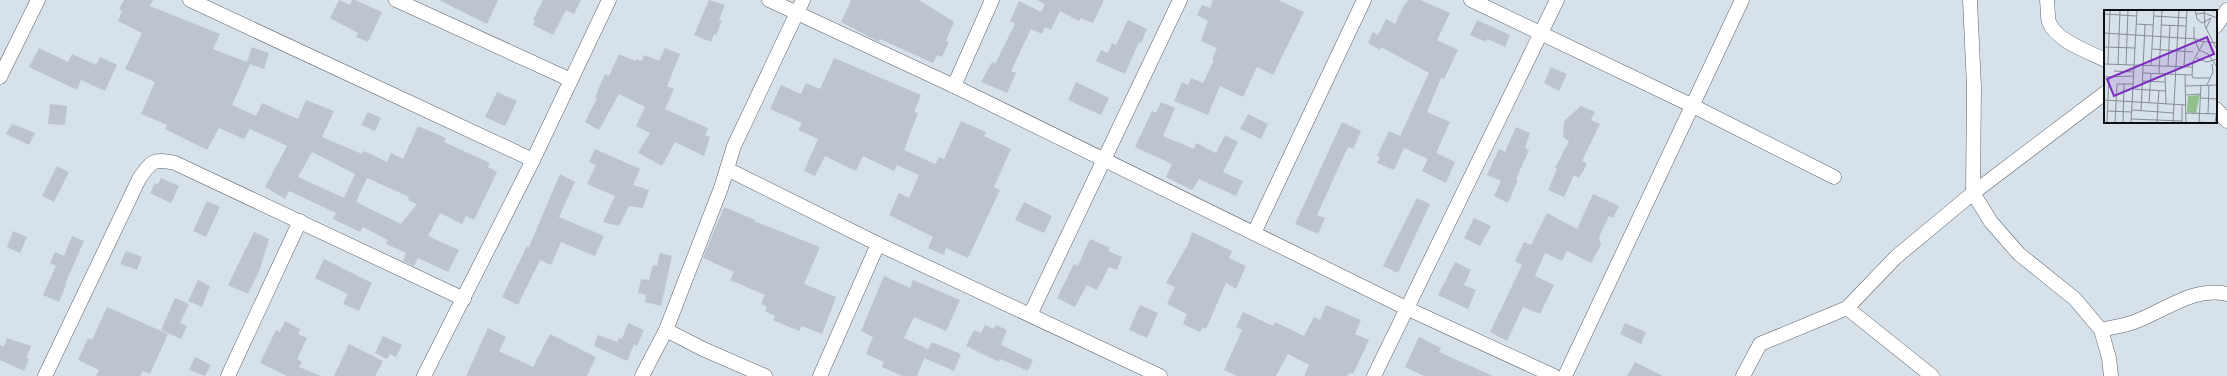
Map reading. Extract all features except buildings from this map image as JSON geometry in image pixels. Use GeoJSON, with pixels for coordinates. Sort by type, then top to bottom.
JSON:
{"type":"FeatureCollection","features":[{"type":"Feature","properties":{"kind":"street"},"geometry":{"type":"LineString","coordinates":[[0,77],[38,0]]}},
{"type":"Feature","properties":{"kind":"street"},"geometry":{"type":"LineString","coordinates":[[190,0],[533,160]]}},
{"type":"Feature","properties":{"kind":"street"},"geometry":{"type":"LineString","coordinates":[[396,0],[571,80]]}},
{"type":"Feature","properties":{"kind":"street"},"geometry":{"type":"LineString","coordinates":[[424,376],[533,160],[609,0]]}},
{"type":"Feature","properties":{"kind":"street"},"geometry":{"type":"LineString","coordinates":[[768,0],[800,6],[1103,161],[1406,308],[1554,376]]}},
{"type":"Feature","properties":{"kind":"street"},"geometry":{"type":"LineString","coordinates":[[954,86],[992,0]]}},
{"type":"Feature","properties":{"kind":"street"},"geometry":{"type":"LineString","coordinates":[[1030,315],[1180,0]]}},
{"type":"Feature","properties":{"kind":"street"},"geometry":{"type":"LineString","coordinates":[[1254,233],[1364,0]]}},
{"type":"Feature","properties":{"kind":"street"},"geometry":{"type":"LineString","coordinates":[[1471,0],[1541,35],[1691,105],[1834,177]]}},
{"type":"Feature","properties":{"kind":"street"},"geometry":{"type":"LineString","coordinates":[[1374,376],[1557,0]]}},
{"type":"Feature","properties":{"kind":"street"},"geometry":{"type":"LineString","coordinates":[[1566,376],[1691,105],[1742,0]]}},
{"type":"Feature","properties":{"kind":"street"},"geometry":{"type":"LineString","coordinates":[[1970,0],[1974,87],[1973,193],[1991,222],[2019,254],[2075,300],[2101,330],[2109,358],[2111,376]]}},
{"type":"Feature","properties":{"kind":"street"},"geometry":{"type":"LineString","coordinates":[[2047,0],[2049,21],[2055,32],[2076,46],[2104,60]]}},
{"type":"Feature","properties":{"kind":"street"},"geometry":{"type":"LineString","coordinates":[[642,376],[666,330],[727,169],[734,146],[800,6]]}},
{"type":"Feature","properties":{"kind":"street"},"geometry":{"type":"LineString","coordinates":[[2217,25],[2227,10]]}},
{"type":"Feature","properties":{"kind":"street"},"geometry":{"type":"LineString","coordinates":[[1743,376],[1760,344],[1847,308],[1896,257],[1973,193],[2104,94]]}},
{"type":"Feature","properties":{"kind":"street"},"geometry":{"type":"LineString","coordinates":[[2217,110],[2227,121]]}},
{"type":"Feature","properties":{"kind":"street"},"geometry":{"type":"LineString","coordinates":[[45,376],[139,179],[149,164],[161,160],[175,163],[464,299]]}},
{"type":"Feature","properties":{"kind":"street"},"geometry":{"type":"LineString","coordinates":[[727,169],[878,244],[1030,315],[1137,371],[1160,376]]}},
{"type":"Feature","properties":{"kind":"street"},"geometry":{"type":"LineString","coordinates":[[228,376],[300,221]]}},
{"type":"Feature","properties":{"kind":"street"},"geometry":{"type":"LineString","coordinates":[[820,376],[878,244]]}},
{"type":"Feature","properties":{"kind":"street"},"geometry":{"type":"LineString","coordinates":[[2101,330],[2132,323],[2163,310],[2185,298],[2207,291],[2227,294]]}},
{"type":"Feature","properties":{"kind":"street"},"geometry":{"type":"LineString","coordinates":[[1847,308],[1932,376]]}},
{"type":"Feature","properties":{"kind":"street"},"geometry":{"type":"LineString","coordinates":[[666,330],[703,349],[765,376]]}}]}
